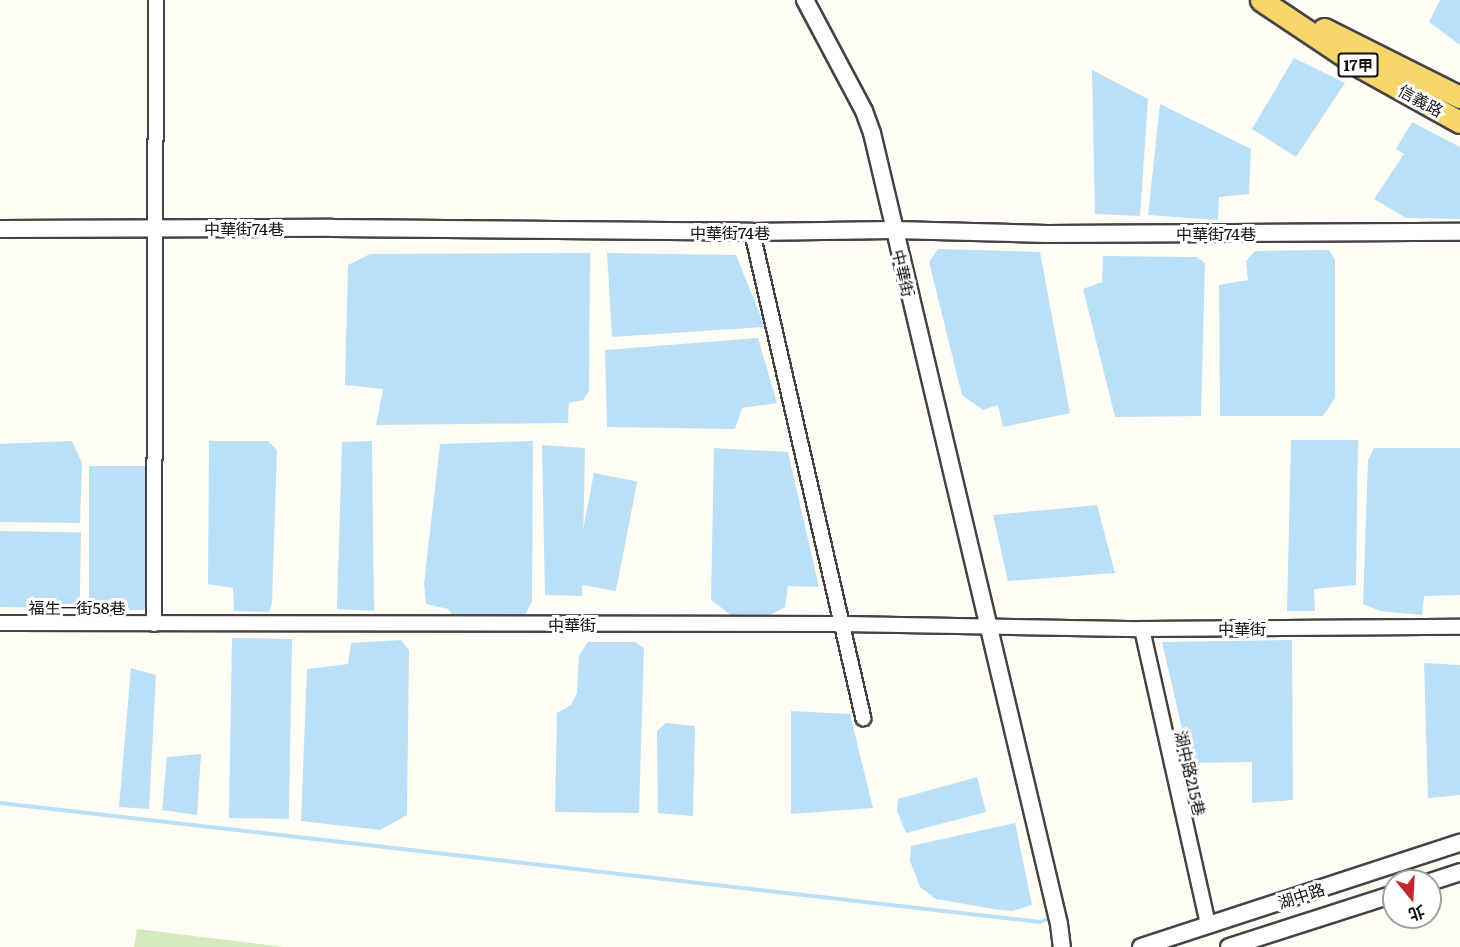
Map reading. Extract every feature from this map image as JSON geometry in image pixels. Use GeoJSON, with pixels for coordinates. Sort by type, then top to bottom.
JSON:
{"type":"FeatureCollection","features":[{"type":"Feature","properties":{"kind":"main road","name":"信義路"},"geometry":{"type":"LineString","coordinates":[[1262,0],[1460,98]]}},
{"type":"Feature","properties":{"kind":"main road","name":"信義路"},"geometry":{"type":"LineString","coordinates":[[1262,0],[1361,67],[1460,123]]}},
{"type":"Feature","properties":{"kind":"street"},"geometry":{"type":"LineString","coordinates":[[154,624],[153,228],[156,0]]}},
{"type":"Feature","properties":{"kind":"street","name":"中華街"},"geometry":{"type":"LineString","coordinates":[[805,0],[864,111],[989,628],[1059,924],[1062,947]]}},
{"type":"Feature","properties":{"kind":"street","name":"中華街74巷"},"geometry":{"type":"LineString","coordinates":[[0,229],[752,232],[894,230],[1047,234],[1460,232]]}},
{"type":"Feature","properties":{"kind":"street"},"geometry":{"type":"LineString","coordinates":[[752,232],[808,488],[843,624],[863,718]]}},
{"type":"Feature","properties":{"kind":"street","name":"福生一街58巷"},"geometry":{"type":"LineString","coordinates":[[0,623],[154,624]]}},
{"type":"Feature","properties":{"kind":"street","name":"中華街"},"geometry":{"type":"LineString","coordinates":[[154,624],[843,624],[1142,629],[1460,627]]}},
{"type":"Feature","properties":{"kind":"street","name":"湖中路215巷"},"geometry":{"type":"LineString","coordinates":[[1142,629],[1208,925]]}},
{"type":"Feature","properties":{"kind":"street","name":"湖中路"},"geometry":{"type":"LineString","coordinates":[[1141,947],[1460,843]]}},
{"type":"Feature","properties":{"kind":"street"},"geometry":{"type":"LineString","coordinates":[[1442,878],[1460,872]]}},
{"type":"Feature","properties":{"kind":"street","name":"湖中路"},"geometry":{"type":"LineString","coordinates":[[1229,947],[1382,898]]}},
{"type":"Feature","properties":{"kind":"green space"},"geometry":{"type":"Polygon","coordinates":[[[137,929],[285,947],[134,947],[137,929]]]}},
{"type":"Feature","properties":{"kind":"water"},"geometry":{"type":"Polygon","coordinates":[[[1440,0],[1460,0],[1460,45],[1429,22],[1440,0]]]}},
{"type":"Feature","properties":{"kind":"water"},"geometry":{"type":"Polygon","coordinates":[[[1294,58],[1345,83],[1296,157],[1252,129],[1294,58]]]}},
{"type":"Feature","properties":{"kind":"water"},"geometry":{"type":"Polygon","coordinates":[[[1092,70],[1148,99],[1140,216],[1095,214],[1092,70]]]}},
{"type":"Feature","properties":{"kind":"water"},"geometry":{"type":"Polygon","coordinates":[[[1160,104],[1251,149],[1249,194],[1219,197],[1218,220],[1148,215],[1160,104]]]}},
{"type":"Feature","properties":{"kind":"water"},"geometry":{"type":"Polygon","coordinates":[[[1412,122],[1460,147],[1460,219],[1406,218],[1374,199],[1404,154],[1396,149],[1412,122]]]}},
{"type":"Feature","properties":{"kind":"water"},"geometry":{"type":"Polygon","coordinates":[[[938,249],[1040,252],[1070,413],[1003,427],[998,405],[983,410],[962,395],[929,262],[938,249]]]}},
{"type":"Feature","properties":{"kind":"water"},"geometry":{"type":"Polygon","coordinates":[[[1329,250],[1335,260],[1335,398],[1323,416],[1220,416],[1219,285],[1248,280],[1246,261],[1255,251],[1329,250]]]}},
{"type":"Feature","properties":{"kind":"water"},"geometry":{"type":"Polygon","coordinates":[[[590,253],[589,391],[583,400],[569,403],[568,423],[376,425],[383,389],[345,385],[348,265],[370,254],[590,253]]]}},
{"type":"Feature","properties":{"kind":"water"},"geometry":{"type":"Polygon","coordinates":[[[607,253],[736,255],[765,327],[612,337],[607,253]]]}},
{"type":"Feature","properties":{"kind":"water"},"geometry":{"type":"Polygon","coordinates":[[[1103,256],[1197,257],[1205,263],[1201,416],[1115,417],[1083,289],[1102,282],[1103,256]]]}},
{"type":"Feature","properties":{"kind":"water"},"geometry":{"type":"Polygon","coordinates":[[[758,338],[777,403],[742,408],[735,429],[607,427],[605,350],[758,338]]]}},
{"type":"Feature","properties":{"kind":"water"},"geometry":{"type":"Polygon","coordinates":[[[1291,440],[1358,440],[1356,585],[1314,589],[1315,611],[1287,611],[1291,440]]]}},
{"type":"Feature","properties":{"kind":"water"},"geometry":{"type":"Polygon","coordinates":[[[72,441],[82,463],[80,523],[0,522],[0,444],[72,441]]]}},
{"type":"Feature","properties":{"kind":"water"},"geometry":{"type":"Polygon","coordinates":[[[209,441],[268,441],[277,450],[272,603],[269,612],[234,611],[233,588],[208,584],[209,441]]]}},
{"type":"Feature","properties":{"kind":"water"},"geometry":{"type":"Polygon","coordinates":[[[372,441],[374,611],[337,609],[342,442],[372,441]]]}},
{"type":"Feature","properties":{"kind":"water"},"geometry":{"type":"Polygon","coordinates":[[[533,441],[532,601],[525,616],[454,617],[448,609],[426,604],[424,584],[440,444],[533,441]]]}},
{"type":"Feature","properties":{"kind":"water"},"geometry":{"type":"Polygon","coordinates":[[[542,445],[585,448],[582,596],[545,595],[542,445]]]}},
{"type":"Feature","properties":{"kind":"water"},"geometry":{"type":"Polygon","coordinates":[[[714,448],[788,452],[819,587],[788,586],[785,607],[770,615],[731,615],[711,600],[714,448]]]}},
{"type":"Feature","properties":{"kind":"water"},"geometry":{"type":"Polygon","coordinates":[[[1374,448],[1460,448],[1460,595],[1424,596],[1422,615],[1380,611],[1363,604],[1368,460],[1374,448]]]}},
{"type":"Feature","properties":{"kind":"water"},"geometry":{"type":"Polygon","coordinates":[[[89,466],[145,466],[145,610],[89,610],[89,466]]]}},
{"type":"Feature","properties":{"kind":"water"},"geometry":{"type":"Polygon","coordinates":[[[594,473],[637,481],[616,591],[573,583],[594,473]]]}},
{"type":"Feature","properties":{"kind":"water"},"geometry":{"type":"Polygon","coordinates":[[[1097,505],[1115,573],[1008,581],[993,515],[1097,505]]]}},
{"type":"Feature","properties":{"kind":"water"},"geometry":{"type":"Polygon","coordinates":[[[0,531],[81,532],[80,608],[0,607],[0,531]]]}},
{"type":"Feature","properties":{"kind":"water"},"geometry":{"type":"Polygon","coordinates":[[[232,638],[292,639],[289,819],[229,818],[232,638]]]}},
{"type":"Feature","properties":{"kind":"water"},"geometry":{"type":"Polygon","coordinates":[[[401,640],[409,650],[407,815],[380,830],[301,821],[307,669],[348,664],[351,643],[401,640]]]}},
{"type":"Feature","properties":{"kind":"water"},"geometry":{"type":"Polygon","coordinates":[[[1292,640],[1293,800],[1252,803],[1252,762],[1190,763],[1162,642],[1292,640]]]}},
{"type":"Feature","properties":{"kind":"water"},"geometry":{"type":"Polygon","coordinates":[[[588,642],[635,642],[644,648],[639,813],[555,812],[557,713],[571,705],[577,693],[579,655],[588,642]]]}},
{"type":"Feature","properties":{"kind":"water"},"geometry":{"type":"Polygon","coordinates":[[[1424,663],[1460,665],[1460,795],[1428,798],[1424,663]]]}},
{"type":"Feature","properties":{"kind":"water"},"geometry":{"type":"Polygon","coordinates":[[[131,668],[156,675],[149,809],[119,807],[131,668]]]}},
{"type":"Feature","properties":{"kind":"water"},"geometry":{"type":"Polygon","coordinates":[[[791,711],[850,714],[873,808],[791,814],[791,711]]]}},
{"type":"Feature","properties":{"kind":"water"},"geometry":{"type":"Polygon","coordinates":[[[666,723],[695,726],[693,816],[658,813],[657,731],[666,723]]]}},
{"type":"Feature","properties":{"kind":"water"},"geometry":{"type":"Polygon","coordinates":[[[201,754],[197,815],[162,810],[167,757],[201,754]]]}},
{"type":"Feature","properties":{"kind":"water"},"geometry":{"type":"Polygon","coordinates":[[[977,777],[986,812],[906,833],[897,811],[898,799],[977,777]]]}},
{"type":"Feature","properties":{"kind":"water"},"geometry":{"type":"Polygon","coordinates":[[[1015,823],[1032,905],[1012,911],[993,909],[936,899],[920,887],[910,861],[911,846],[1015,823]]]}},
{"type":"Feature","properties":{"kind":"waterway"},"geometry":{"type":"LineString","coordinates":[[0,803],[1040,922],[1053,917]]}}]}
